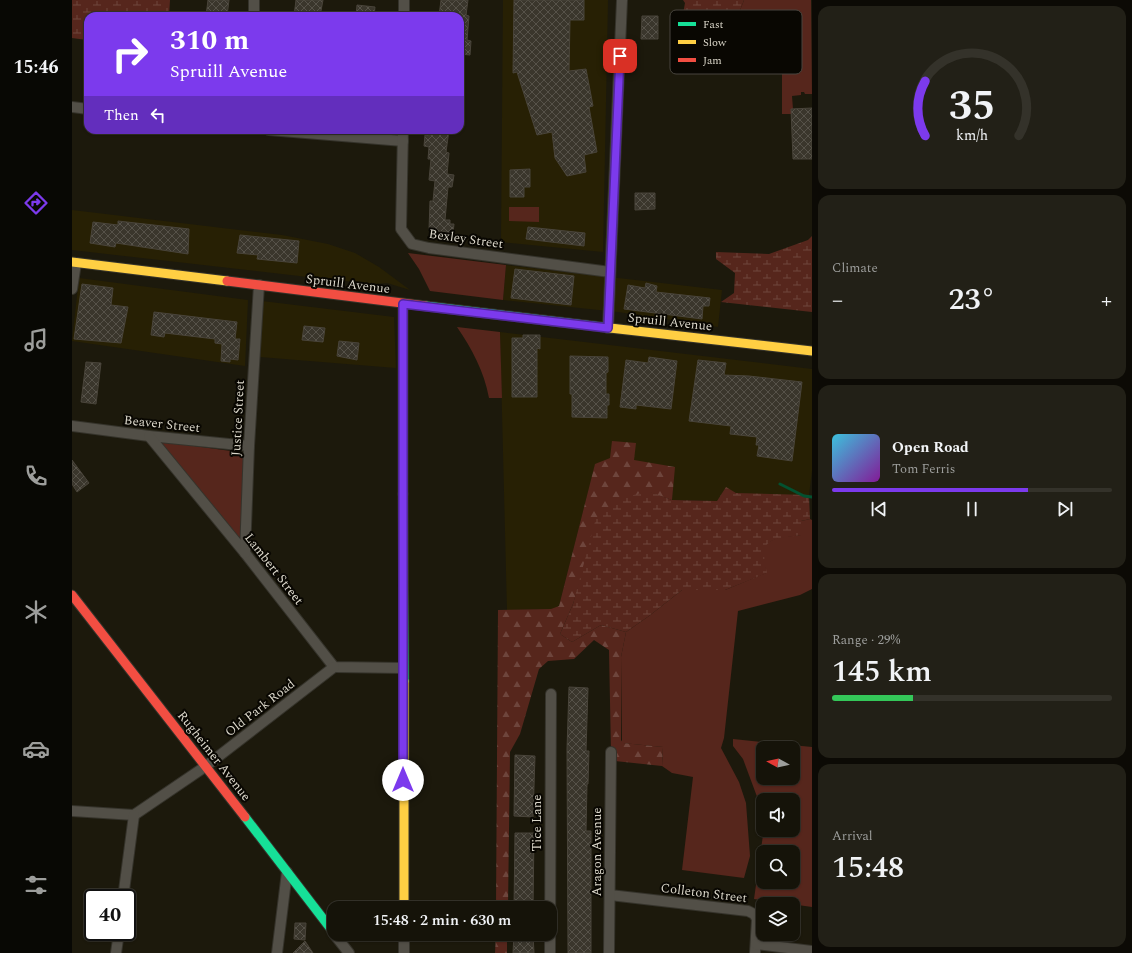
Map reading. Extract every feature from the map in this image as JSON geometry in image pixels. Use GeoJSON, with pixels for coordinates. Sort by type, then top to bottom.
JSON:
{"type":"FeatureCollection","features":[{"type":"Feature","properties":{"kind":"street"},"geometry":{"type":"LineString","coordinates":[[254,0],[254,12]]}},
{"type":"Feature","properties":{"kind":"street"},"geometry":{"type":"LineString","coordinates":[[404,0],[404,12]]}},
{"type":"Feature","properties":{"kind":"street"},"geometry":{"type":"LineString","coordinates":[[608,328],[622,0]]}},
{"type":"Feature","properties":{"kind":"street"},"geometry":{"type":"LineString","coordinates":[[72,107],[84,108]]}},
{"type":"Feature","properties":{"kind":"street"},"geometry":{"type":"LineString","coordinates":[[318,134],[403,141]]}},
{"type":"Feature","properties":{"kind":"street","name":"Bexley Street"},"geometry":{"type":"LineString","coordinates":[[404,134],[401,229],[412,244],[429,248],[610,272]]}},
{"type":"Feature","properties":{"kind":"street"},"geometry":{"type":"LineString","coordinates":[[72,289],[74,263]]}},
{"type":"Feature","properties":{"kind":"street","name":"Spruill Avenue"},"geometry":{"type":"LineString","coordinates":[[74,263],[403,304],[812,351]]}},
{"type":"Feature","properties":{"kind":"street","name":"Justice Street"},"geometry":{"type":"LineString","coordinates":[[245,553],[249,446],[259,285]]}},
{"type":"Feature","properties":{"kind":"street"},"geometry":{"type":"LineString","coordinates":[[403,304],[402,668],[404,901]]}},
{"type":"Feature","properties":{"kind":"street","name":"Beaver Street"},"geometry":{"type":"LineString","coordinates":[[72,426],[149,436],[249,446]]}},
{"type":"Feature","properties":{"kind":"street","name":"Lambert Street"},"geometry":{"type":"LineString","coordinates":[[149,436],[245,553],[334,667]]}},
{"type":"Feature","properties":{"kind":"street","name":"Rugheimer Avenue"},"geometry":{"type":"LineString","coordinates":[[72,595],[206,766],[327,925]]}},
{"type":"Feature","properties":{"kind":"street"},"geometry":{"type":"LineString","coordinates":[[334,667],[402,668]]}},
{"type":"Feature","properties":{"kind":"street","name":"Old Park Road"},"geometry":{"type":"LineString","coordinates":[[134,815],[206,766],[334,667]]}},
{"type":"Feature","properties":{"kind":"street","name":"Tice Lane"},"geometry":{"type":"LineString","coordinates":[[550,953],[551,694]]}},
{"type":"Feature","properties":{"kind":"street","name":"Aragon Avenue"},"geometry":{"type":"LineString","coordinates":[[609,953],[611,752]]}},
{"type":"Feature","properties":{"kind":"street"},"geometry":{"type":"LineString","coordinates":[[72,811],[134,815],[124,889]]}},
{"type":"Feature","properties":{"kind":"street"},"geometry":{"type":"LineString","coordinates":[[277,953],[286,872]]}},
{"type":"Feature","properties":{"kind":"street","name":"Colleton Street"},"geometry":{"type":"LineString","coordinates":[[610,895],[748,911],[754,914],[757,918],[755,948]]}},
{"type":"Feature","properties":{"kind":"street"},"geometry":{"type":"LineString","coordinates":[[116,953],[117,941]]}},
{"type":"Feature","properties":{"kind":"street","name":"Rugheimer Avenue"},"geometry":{"type":"LineString","coordinates":[[340,941],[349,953]]}},
{"type":"Feature","properties":{"kind":"street"},"geometry":{"type":"LineString","coordinates":[[404,941],[404,953]]}},
{"type":"Feature","properties":{"kind":"street"},"geometry":{"type":"LineString","coordinates":[[755,948],[812,951]]}},
{"type":"Feature","properties":{"kind":"shaded area"},"geometry":{"type":"Polygon","coordinates":[[[503,0],[608,0],[603,252],[501,242],[503,0]]]}},
{"type":"Feature","properties":{"kind":"shaded area"},"geometry":{"type":"Polygon","coordinates":[[[72,210],[282,235],[328,244],[355,253],[379,267],[410,290],[387,283],[375,284],[325,279],[72,250],[72,210]]]}},
{"type":"Feature","properties":{"kind":"shaded area"},"geometry":{"type":"Polygon","coordinates":[[[506,265],[722,290],[718,327],[618,312],[503,300],[506,265]]]}},
{"type":"Feature","properties":{"kind":"shaded area"},"geometry":{"type":"Polygon","coordinates":[[[79,278],[248,300],[245,366],[72,341],[79,278]]]}},
{"type":"Feature","properties":{"kind":"shaded area"},"geometry":{"type":"Polygon","coordinates":[[[262,301],[394,317],[396,368],[260,357],[262,301]]]}},
{"type":"Feature","properties":{"kind":"shaded area"},"geometry":{"type":"Polygon","coordinates":[[[500,332],[812,369],[812,471],[809,495],[790,497],[736,493],[726,488],[717,501],[672,500],[674,467],[610,458],[595,465],[559,606],[552,609],[507,610],[500,332]]]}},
{"type":"Feature","properties":{"kind":"green space"},"geometry":{"type":"Polygon","coordinates":[[[72,0],[170,0],[169,12],[84,12],[84,40],[72,38],[72,0]]]}},
{"type":"Feature","properties":{"kind":"green space"},"geometry":{"type":"Polygon","coordinates":[[[683,0],[744,0],[740,10],[684,10],[685,3],[683,0]]]}},
{"type":"Feature","properties":{"kind":"green space"},"geometry":{"type":"Polygon","coordinates":[[[744,0],[811,0],[812,94],[805,94],[804,92],[801,92],[801,95],[792,96],[792,114],[782,114],[782,74],[802,74],[802,10],[740,10],[744,0]]]}},
{"type":"Feature","properties":{"kind":"green space"},"geometry":{"type":"Polygon","coordinates":[[[509,207],[539,207],[539,222],[509,221],[509,207]]]}},
{"type":"Feature","properties":{"kind":"green space"},"geometry":{"type":"Polygon","coordinates":[[[812,236],[812,312],[721,302],[734,293],[735,273],[716,259],[716,252],[769,254],[808,240],[812,236]]]}},
{"type":"Feature","properties":{"kind":"green space"},"geometry":{"type":"Polygon","coordinates":[[[408,253],[506,265],[503,300],[430,291],[419,269],[408,253]]]}},
{"type":"Feature","properties":{"kind":"green space"},"geometry":{"type":"Polygon","coordinates":[[[457,327],[500,332],[502,398],[489,398],[477,361],[457,327]]]}},
{"type":"Feature","properties":{"kind":"green space"},"geometry":{"type":"Polygon","coordinates":[[[158,441],[238,452],[245,455],[242,540],[239,540],[158,441]]]}},
{"type":"Feature","properties":{"kind":"green space"},"geometry":{"type":"Polygon","coordinates":[[[612,441],[636,443],[634,460],[675,467],[672,500],[649,492],[585,564],[573,604],[560,634],[572,642],[601,625],[626,632],[621,657],[621,740],[623,743],[663,747],[662,766],[615,761],[611,752],[609,650],[594,640],[574,659],[548,661],[539,669],[520,734],[510,752],[508,901],[496,901],[498,610],[551,609],[559,606],[595,464],[610,458],[612,441]]]}},
{"type":"Feature","properties":{"kind":"green space"},"geometry":{"type":"Polygon","coordinates":[[[726,487],[736,493],[809,495],[810,519],[801,521],[801,535],[775,540],[769,542],[766,546],[764,553],[767,573],[725,590],[682,590],[626,632],[601,625],[572,642],[560,634],[573,604],[596,518],[623,498],[648,491],[672,500],[717,501],[726,487]]]}},
{"type":"Feature","properties":{"kind":"green space"},"geometry":{"type":"Polygon","coordinates":[[[812,520],[812,589],[800,595],[738,611],[724,738],[721,748],[739,782],[746,803],[750,856],[744,878],[682,870],[693,777],[672,773],[662,766],[663,747],[622,743],[621,657],[626,632],[682,590],[725,590],[766,573],[763,550],[766,545],[770,541],[782,537],[801,535],[801,521],[812,520]]]}},
{"type":"Feature","properties":{"kind":"green space"},"geometry":{"type":"Polygon","coordinates":[[[733,739],[756,741],[756,785],[800,785],[800,746],[812,747],[812,907],[800,905],[800,897],[756,897],[756,899],[754,899],[756,885],[756,889],[800,889],[800,845],[762,845],[763,837],[800,837],[800,793],[756,794],[743,759],[733,746],[733,739]]]}},
{"type":"Feature","properties":{"kind":"green space"},"geometry":{"type":"Polygon","coordinates":[[[496,941],[507,941],[507,953],[495,953],[496,941]]]}},
{"type":"Feature","properties":{"kind":"building"},"geometry":{"type":"Polygon","coordinates":[[[208,0],[229,0],[228,12],[206,12],[208,0]]]}},
{"type":"Feature","properties":{"kind":"building"},"geometry":{"type":"Polygon","coordinates":[[[296,0],[323,0],[321,12],[294,12],[296,0]]]}},
{"type":"Feature","properties":{"kind":"building"},"geometry":{"type":"Polygon","coordinates":[[[441,0],[468,0],[466,15],[469,16],[467,40],[471,41],[470,55],[464,54],[464,12],[440,12],[441,0]]]}},
{"type":"Feature","properties":{"kind":"building"},"geometry":{"type":"Polygon","coordinates":[[[514,0],[584,0],[584,20],[570,20],[569,71],[586,69],[593,106],[589,107],[597,152],[584,155],[586,172],[567,176],[555,158],[552,132],[537,135],[517,72],[513,73],[514,0]]]}},
{"type":"Feature","properties":{"kind":"building"},"geometry":{"type":"Polygon","coordinates":[[[357,5],[375,7],[374,12],[356,12],[357,5]]]}},
{"type":"Feature","properties":{"kind":"building"},"geometry":{"type":"Polygon","coordinates":[[[642,16],[658,16],[658,39],[641,39],[642,16]]]}},
{"type":"Feature","properties":{"kind":"building"},"geometry":{"type":"Polygon","coordinates":[[[812,108],[812,159],[793,159],[791,109],[812,108]]]}},
{"type":"Feature","properties":{"kind":"building"},"geometry":{"type":"Polygon","coordinates":[[[430,134],[448,134],[446,152],[449,153],[447,174],[454,175],[452,187],[448,187],[445,220],[450,220],[450,224],[454,224],[453,233],[429,230],[430,201],[433,201],[435,181],[429,180],[431,159],[428,159],[429,147],[424,146],[425,135],[430,136],[430,134]]]}},
{"type":"Feature","properties":{"kind":"building"},"geometry":{"type":"Polygon","coordinates":[[[530,169],[530,187],[524,187],[524,197],[510,197],[510,170],[530,169]]]}},
{"type":"Feature","properties":{"kind":"building"},"geometry":{"type":"Polygon","coordinates":[[[635,193],[655,193],[655,209],[635,210],[635,193]]]}},
{"type":"Feature","properties":{"kind":"building"},"geometry":{"type":"Polygon","coordinates":[[[118,221],[189,229],[188,254],[116,243],[115,247],[90,243],[93,222],[118,225],[118,221]]]}},
{"type":"Feature","properties":{"kind":"building"},"geometry":{"type":"Polygon","coordinates":[[[528,227],[585,233],[584,246],[526,239],[528,227]]]}},
{"type":"Feature","properties":{"kind":"building"},"geometry":{"type":"Polygon","coordinates":[[[240,235],[299,241],[297,263],[257,259],[258,255],[237,253],[240,235]]]}},
{"type":"Feature","properties":{"kind":"building"},"geometry":{"type":"Polygon","coordinates":[[[515,269],[574,276],[571,305],[511,298],[515,269]]]}},
{"type":"Feature","properties":{"kind":"building"},"geometry":{"type":"Polygon","coordinates":[[[646,283],[657,286],[656,292],[710,298],[709,306],[703,306],[702,319],[624,309],[628,285],[645,288],[646,283]]]}},
{"type":"Feature","properties":{"kind":"building"},"geometry":{"type":"Polygon","coordinates":[[[82,284],[113,288],[111,305],[128,307],[121,343],[74,339],[82,284]]]}},
{"type":"Feature","properties":{"kind":"building"},"geometry":{"type":"Polygon","coordinates":[[[154,312],[237,322],[235,339],[240,339],[238,360],[230,359],[230,362],[221,361],[222,344],[215,343],[215,339],[165,333],[164,337],[151,335],[154,312]]]}},
{"type":"Feature","properties":{"kind":"building"},"geometry":{"type":"Polygon","coordinates":[[[304,326],[325,328],[323,342],[302,340],[304,326]]]}},
{"type":"Feature","properties":{"kind":"building"},"geometry":{"type":"Polygon","coordinates":[[[523,335],[540,335],[540,349],[537,348],[537,397],[512,397],[512,338],[523,338],[523,335]]]}},
{"type":"Feature","properties":{"kind":"building"},"geometry":{"type":"Polygon","coordinates":[[[339,341],[359,343],[357,360],[337,356],[339,341]]]}},
{"type":"Feature","properties":{"kind":"building"},"geometry":{"type":"Polygon","coordinates":[[[570,356],[608,357],[606,394],[609,394],[609,405],[607,405],[607,418],[572,417],[572,394],[570,394],[570,356]]]}},
{"type":"Feature","properties":{"kind":"building"},"geometry":{"type":"Polygon","coordinates":[[[649,357],[677,361],[671,409],[636,405],[636,409],[620,407],[626,360],[648,363],[649,357]]]}},
{"type":"Feature","properties":{"kind":"building"},"geometry":{"type":"Polygon","coordinates":[[[698,360],[726,363],[724,375],[749,376],[802,382],[792,461],[757,456],[759,445],[756,445],[757,437],[730,434],[731,426],[689,421],[698,360]]]}},
{"type":"Feature","properties":{"kind":"building"},"geometry":{"type":"Polygon","coordinates":[[[86,362],[101,363],[96,404],[81,402],[86,362]]]}},
{"type":"Feature","properties":{"kind":"building"},"geometry":{"type":"Polygon","coordinates":[[[72,460],[89,483],[77,492],[72,484],[72,460]]]}},
{"type":"Feature","properties":{"kind":"building"},"geometry":{"type":"Polygon","coordinates":[[[569,687],[588,688],[586,751],[589,751],[586,831],[591,831],[591,953],[568,953],[567,749],[569,687]]]}},
{"type":"Feature","properties":{"kind":"building"},"geometry":{"type":"Polygon","coordinates":[[[515,755],[535,756],[533,817],[514,816],[515,755]]]}},
{"type":"Feature","properties":{"kind":"building"},"geometry":{"type":"Polygon","coordinates":[[[515,833],[534,833],[533,901],[514,901],[515,833]]]}},
{"type":"Feature","properties":{"kind":"building"},"geometry":{"type":"Polygon","coordinates":[[[295,923],[306,923],[305,940],[294,939],[295,923]]]}},
{"type":"Feature","properties":{"kind":"building"},"geometry":{"type":"Polygon","coordinates":[[[305,941],[313,953],[293,953],[305,941]]]}},
{"type":"Feature","properties":{"kind":"building"},"geometry":{"type":"Polygon","coordinates":[[[514,941],[533,941],[534,953],[513,953],[514,941]]]}},
{"type":"Feature","properties":{"kind":"waterway"},"geometry":{"type":"LineString","coordinates":[[780,484],[804,496],[812,497]]}},
{"type":"Feature","properties":{"kind":"traffic: fast"},"geometry":{"type":"LineString","coordinates":[[426,306],[610,328]]}},
{"type":"Feature","properties":{"kind":"traffic: fast"},"geometry":{"type":"LineString","coordinates":[[403,494],[404,681]]}},
{"type":"Feature","properties":{"kind":"traffic: fast"},"geometry":{"type":"LineString","coordinates":[[245,817],[327,924]]}},
{"type":"Feature","properties":{"kind":"traffic: slow"},"geometry":{"type":"LineString","coordinates":[[72,262],[227,281]]}},
{"type":"Feature","properties":{"kind":"traffic: slow"},"geometry":{"type":"LineString","coordinates":[[610,328],[812,351]]}},
{"type":"Feature","properties":{"kind":"traffic: slow"},"geometry":{"type":"LineString","coordinates":[[404,681],[404,901]]}},
{"type":"Feature","properties":{"kind":"traffic: jam"},"geometry":{"type":"LineString","coordinates":[[227,281],[426,306]]}},
{"type":"Feature","properties":{"kind":"traffic: jam"},"geometry":{"type":"LineString","coordinates":[[403,304],[403,494]]}},
{"type":"Feature","properties":{"kind":"traffic: jam"},"geometry":{"type":"LineString","coordinates":[[72,595],[245,817]]}},
{"type":"Feature","properties":{"kind":"route"},"geometry":{"type":"LineString","coordinates":[[403,780],[403,304],[608,328],[620,56]]}}]}
